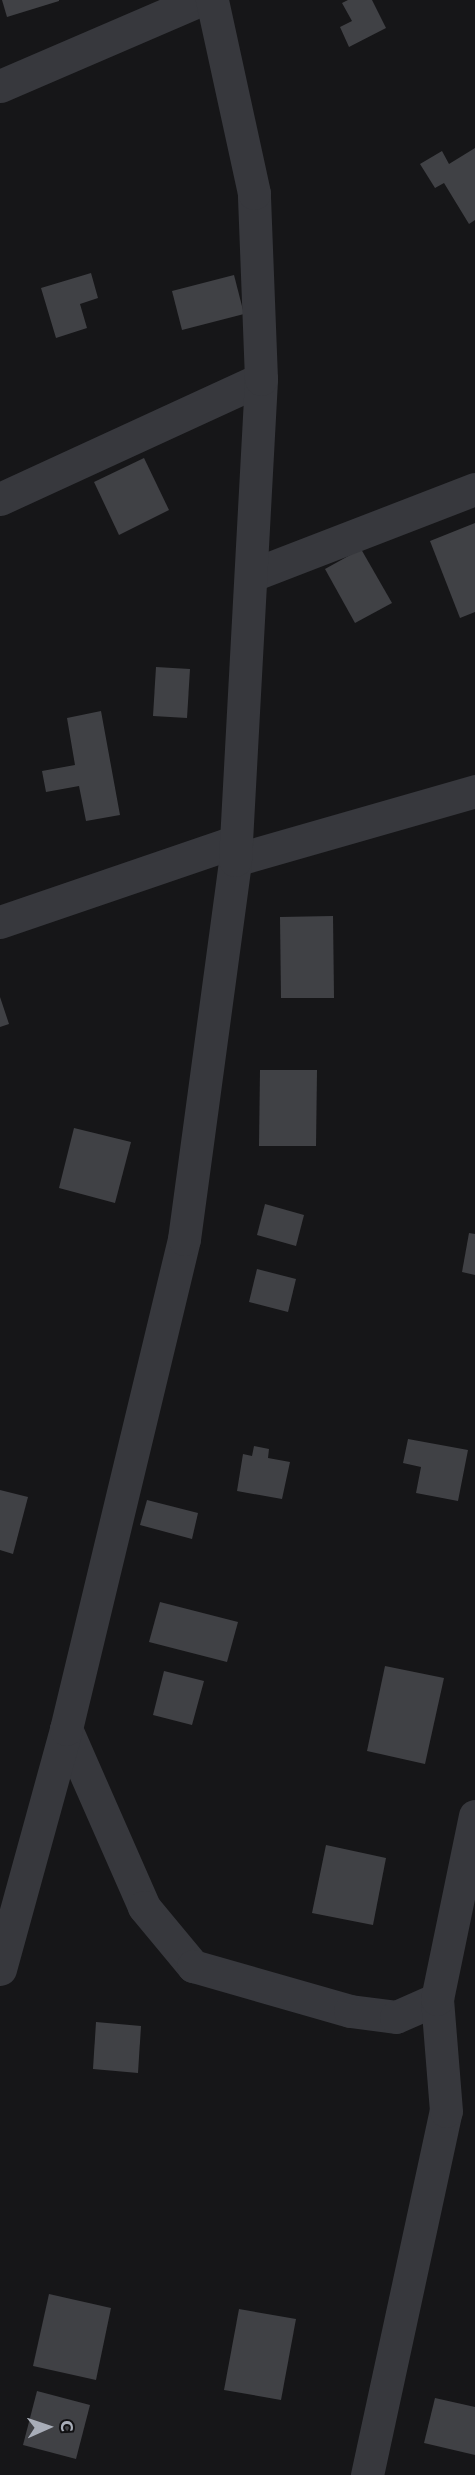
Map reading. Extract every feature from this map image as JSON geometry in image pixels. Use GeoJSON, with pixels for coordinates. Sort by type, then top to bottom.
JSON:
{"type":"FeatureCollection","features":[{"type":"Feature","properties":{"kind":"street"},"geometry":{"type":"LineString","coordinates":[[0,86],[200,0]]}},
{"type":"Feature","properties":{"kind":"street"},"geometry":{"type":"LineString","coordinates":[[3,1948],[66,1729],[184,1239],[235,850],[252,575],[261,379],[254,193],[212,0]]}},
{"type":"Feature","properties":{"kind":"street"},"geometry":{"type":"LineString","coordinates":[[0,499],[261,379]]}},
{"type":"Feature","properties":{"kind":"street"},"geometry":{"type":"LineString","coordinates":[[252,575],[475,489]]}},
{"type":"Feature","properties":{"kind":"street"},"geometry":{"type":"LineString","coordinates":[[0,922],[235,850],[475,791]]}},
{"type":"Feature","properties":{"kind":"street"},"geometry":{"type":"LineString","coordinates":[[66,1729],[144,1907],[193,1966],[350,2011],[396,2017],[437,1999]]}},
{"type":"Feature","properties":{"kind":"street"},"geometry":{"type":"LineString","coordinates":[[367,2475],[446,2111],[437,1999],[475,1816]]}},
{"type":"Feature","properties":{"kind":"building"},"geometry":{"type":"Polygon","coordinates":[[[2,0],[59,0],[59,1],[7,17],[2,0]]]}},
{"type":"Feature","properties":{"kind":"building"},"geometry":{"type":"Polygon","coordinates":[[[348,0],[372,0],[386,28],[349,47],[340,27],[352,21],[342,3],[348,0]]]}},
{"type":"Feature","properties":{"kind":"building"},"geometry":{"type":"Polygon","coordinates":[[[475,148],[475,220],[469,224],[444,183],[435,188],[420,164],[442,151],[449,164],[475,148]]]}},
{"type":"Feature","properties":{"kind":"building"},"geometry":{"type":"Polygon","coordinates":[[[91,273],[98,298],[80,304],[87,328],[56,338],[41,288],[91,273]]]}},
{"type":"Feature","properties":{"kind":"building"},"geometry":{"type":"Polygon","coordinates":[[[234,275],[244,314],[182,330],[172,291],[234,275]]]}},
{"type":"Feature","properties":{"kind":"building"},"geometry":{"type":"Polygon","coordinates":[[[144,458],[169,510],[119,535],[94,482],[144,458]]]}},
{"type":"Feature","properties":{"kind":"building"},"geometry":{"type":"Polygon","coordinates":[[[475,523],[475,612],[460,618],[430,541],[475,523]]]}},
{"type":"Feature","properties":{"kind":"building"},"geometry":{"type":"Polygon","coordinates":[[[361,549],[392,603],[355,623],[325,569],[361,549]]]}},
{"type":"Feature","properties":{"kind":"building"},"geometry":{"type":"Polygon","coordinates":[[[156,667],[190,669],[187,718],[153,716],[156,667]]]}},
{"type":"Feature","properties":{"kind":"building"},"geometry":{"type":"Polygon","coordinates":[[[101,711],[120,815],[86,821],[79,786],[46,792],[42,771],[75,765],[67,718],[101,711]]]}},
{"type":"Feature","properties":{"kind":"building"},"geometry":{"type":"Polygon","coordinates":[[[333,916],[334,998],[281,998],[280,917],[333,916]]]}},
{"type":"Feature","properties":{"kind":"building"},"geometry":{"type":"Polygon","coordinates":[[[0,997],[9,1024],[0,1027],[0,997]]]}},
{"type":"Feature","properties":{"kind":"building"},"geometry":{"type":"Polygon","coordinates":[[[260,1070],[317,1070],[316,1146],[259,1146],[260,1070]]]}},
{"type":"Feature","properties":{"kind":"building"},"geometry":{"type":"Polygon","coordinates":[[[74,1128],[131,1142],[115,1203],[59,1188],[74,1128]]]}},
{"type":"Feature","properties":{"kind":"building"},"geometry":{"type":"Polygon","coordinates":[[[265,1204],[304,1215],[296,1246],[257,1235],[265,1204]]]}},
{"type":"Feature","properties":{"kind":"building"},"geometry":{"type":"Polygon","coordinates":[[[469,1233],[475,1234],[475,1275],[462,1272],[469,1233]]]}},
{"type":"Feature","properties":{"kind":"building"},"geometry":{"type":"Polygon","coordinates":[[[257,1269],[296,1279],[288,1312],[249,1302],[257,1269]]]}},
{"type":"Feature","properties":{"kind":"building"},"geometry":{"type":"Polygon","coordinates":[[[408,1439],[468,1450],[458,1501],[416,1493],[421,1467],[403,1463],[408,1439]]]}},
{"type":"Feature","properties":{"kind":"building"},"geometry":{"type":"Polygon","coordinates":[[[254,1446],[269,1449],[268,1458],[290,1462],[282,1499],[237,1491],[243,1454],[252,1456],[254,1446]]]}},
{"type":"Feature","properties":{"kind":"building"},"geometry":{"type":"Polygon","coordinates":[[[0,1490],[28,1497],[13,1554],[0,1550],[0,1490]]]}},
{"type":"Feature","properties":{"kind":"building"},"geometry":{"type":"Polygon","coordinates":[[[147,1500],[198,1513],[192,1539],[140,1525],[147,1500]]]}},
{"type":"Feature","properties":{"kind":"building"},"geometry":{"type":"Polygon","coordinates":[[[160,1602],[238,1622],[227,1662],[149,1642],[160,1602]]]}},
{"type":"Feature","properties":{"kind":"building"},"geometry":{"type":"Polygon","coordinates":[[[385,1666],[444,1678],[425,1764],[367,1751],[385,1666]]]}},
{"type":"Feature","properties":{"kind":"building"},"geometry":{"type":"Polygon","coordinates":[[[164,1671],[204,1681],[192,1725],[153,1715],[164,1671]]]}},
{"type":"Feature","properties":{"kind":"building"},"geometry":{"type":"Polygon","coordinates":[[[326,1845],[386,1858],[373,1925],[312,1913],[326,1845]]]}},
{"type":"Feature","properties":{"kind":"building"},"geometry":{"type":"Polygon","coordinates":[[[96,2022],[141,2026],[138,2073],[93,2069],[96,2022]]]}},
{"type":"Feature","properties":{"kind":"building"},"geometry":{"type":"Polygon","coordinates":[[[49,2294],[111,2308],[96,2380],[33,2366],[49,2294]]]}},
{"type":"Feature","properties":{"kind":"building"},"geometry":{"type":"Polygon","coordinates":[[[239,2309],[296,2319],[281,2400],[224,2390],[239,2309]]]}},
{"type":"Feature","properties":{"kind":"building"},"geometry":{"type":"Polygon","coordinates":[[[37,2391],[90,2405],[76,2459],[23,2445],[37,2391]]]}},
{"type":"Feature","properties":{"kind":"building"},"geometry":{"type":"Polygon","coordinates":[[[435,2398],[475,2407],[475,2455],[424,2443],[435,2398]]]}}]}
